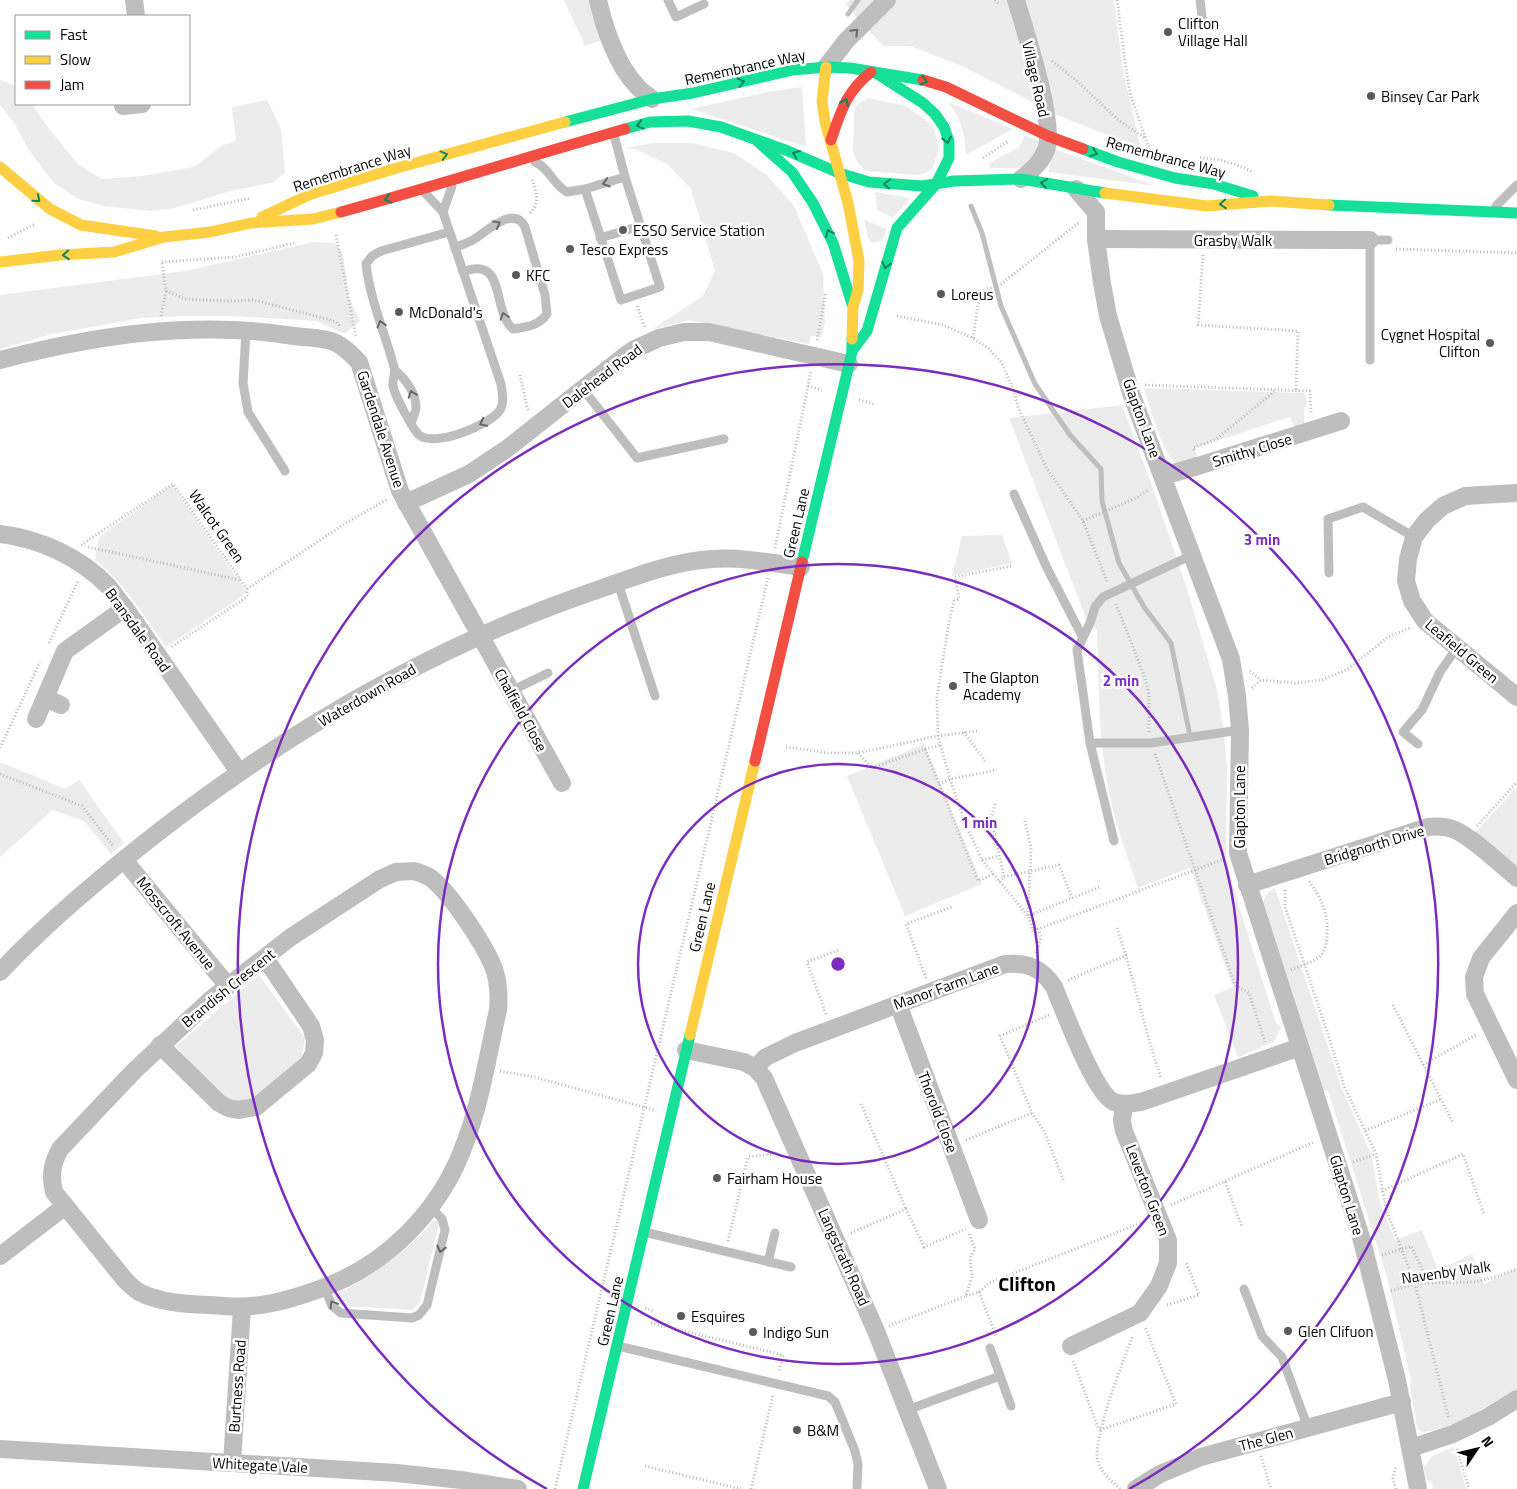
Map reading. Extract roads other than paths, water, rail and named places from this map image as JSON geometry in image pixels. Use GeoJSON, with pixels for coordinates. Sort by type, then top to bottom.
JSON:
{"type":"FeatureCollection","features":[{"type":"Feature","properties":{"kind":"main road","name":"Remembrance Way"},"geometry":{"type":"LineString","coordinates":[[251,223],[311,194],[603,111],[652,99],[694,93],[793,70],[826,67],[874,72],[946,87],[1048,136],[1118,162],[1175,178],[1214,184],[1271,201]]}},
{"type":"Feature","properties":{"kind":"main road","name":"Green Lane"},"geometry":{"type":"LineString","coordinates":[[583,1489],[851,358],[853,307],[858,290],[859,261],[848,203],[825,122],[822,101],[826,67]]}},
{"type":"Feature","properties":{"kind":"main road","name":"Green Lane"},"geometry":{"type":"LineString","coordinates":[[851,358],[867,331],[897,228],[936,184],[949,158],[949,141],[944,127],[935,114],[874,72]]}},
{"type":"Feature","properties":{"kind":"main road"},"geometry":{"type":"LineString","coordinates":[[831,140],[850,91],[858,81],[874,72]]}},
{"type":"Feature","properties":{"kind":"main road","name":"Remembrance Way"},"geometry":{"type":"LineString","coordinates":[[1,262],[60,255],[114,252],[164,238],[210,232],[251,223],[313,219],[421,190],[518,159],[650,122],[688,121],[721,126],[869,182],[907,185],[1022,179],[1076,189],[1206,206],[1271,201],[1343,206],[1517,212]]}},
{"type":"Feature","properties":{"kind":"main road","name":"Green Lane"},"geometry":{"type":"LineString","coordinates":[[753,138],[792,172],[814,203],[833,243],[853,307]]}},
{"type":"Feature","properties":{"kind":"main road","name":"Remembrance Way"},"geometry":{"type":"LineString","coordinates":[[0,167],[50,209],[81,224],[164,238]]}},
{"type":"Feature","properties":{"kind":"street"},"geometry":{"type":"LineString","coordinates":[[134,0],[136,15]]}},
{"type":"Feature","properties":{"kind":"street"},"geometry":{"type":"LineString","coordinates":[[598,0],[622,67],[624,87],[618,100],[603,111]]}},
{"type":"Feature","properties":{"kind":"street"},"geometry":{"type":"LineString","coordinates":[[826,67],[846,41],[886,0]]}},
{"type":"Feature","properties":{"kind":"street","name":"Village Road"},"geometry":{"type":"LineString","coordinates":[[1008,3],[1043,99],[1048,136],[1046,150],[1038,165],[1022,179]]}},
{"type":"Feature","properties":{"kind":"street"},"geometry":{"type":"LineString","coordinates":[[622,67],[636,86],[652,99]]}},
{"type":"Feature","properties":{"kind":"street"},"geometry":{"type":"LineString","coordinates":[[123,106],[132,105]]}},
{"type":"Feature","properties":{"kind":"street"},"geometry":{"type":"LineString","coordinates":[[1076,189],[1090,215],[1118,194]]}},
{"type":"Feature","properties":{"kind":"street","name":"Glapton Lane"},"geometry":{"type":"LineString","coordinates":[[1090,215],[1096,239],[1108,316],[1130,387],[1231,660],[1240,730],[1238,853],[1329,1136],[1377,1296],[1402,1402],[1418,1489]]}},
{"type":"Feature","properties":{"kind":"street","name":"Grasby Walk"},"geometry":{"type":"LineString","coordinates":[[1096,239],[1370,244]]}},
{"type":"Feature","properties":{"kind":"street","name":"Gardendale Avenue"},"geometry":{"type":"LineString","coordinates":[[0,360],[108,336],[158,331],[204,329],[272,332],[334,342],[346,349],[359,362],[403,497],[480,637]]}},
{"type":"Feature","properties":{"kind":"street","name":"Dalehead Road"},"geometry":{"type":"LineString","coordinates":[[403,497],[483,465],[508,448],[622,358],[650,341],[684,332],[709,332],[851,358]]}},
{"type":"Feature","properties":{"kind":"street","name":"Smithy Close"},"geometry":{"type":"LineString","coordinates":[[1163,476],[1341,421]]}},
{"type":"Feature","properties":{"kind":"street"},"geometry":{"type":"LineString","coordinates":[[1414,537],[1427,520],[1443,506],[1465,496],[1517,493]]}},
{"type":"Feature","properties":{"kind":"street","name":"Bransdale Road"},"geometry":{"type":"LineString","coordinates":[[0,534],[18,536],[74,550],[85,567],[108,586],[125,608],[239,772]]}},
{"type":"Feature","properties":{"kind":"street","name":"Leafield Green"},"geometry":{"type":"LineString","coordinates":[[1414,537],[1408,559],[1406,581],[1412,601],[1425,621],[1456,649],[1517,697]]}},
{"type":"Feature","properties":{"kind":"street","name":"Waterdown Road"},"geometry":{"type":"LineString","coordinates":[[0,972],[76,900],[194,804],[239,772],[392,678],[480,637],[562,602],[685,563],[713,559],[744,559],[801,567]]}},
{"type":"Feature","properties":{"kind":"street"},"geometry":{"type":"LineString","coordinates":[[36,719],[65,652],[125,608]]}},
{"type":"Feature","properties":{"kind":"street","name":"Chalfield Close"},"geometry":{"type":"LineString","coordinates":[[480,637],[562,783]]}},
{"type":"Feature","properties":{"kind":"street"},"geometry":{"type":"LineString","coordinates":[[45,698],[61,705]]}},
{"type":"Feature","properties":{"kind":"street","name":"Bridgnorth Drive"},"geometry":{"type":"LineString","coordinates":[[1247,884],[1428,827],[1442,826],[1455,830],[1467,837],[1517,878]]}},
{"type":"Feature","properties":{"kind":"street","name":"Mosscroft Avenue"},"geometry":{"type":"LineString","coordinates":[[124,860],[228,986]]}},
{"type":"Feature","properties":{"kind":"street","name":"Brandish Crescent"},"geometry":{"type":"LineString","coordinates":[[414,871],[430,877],[446,891],[490,956],[499,991],[498,1010],[465,1143],[444,1185],[430,1206],[404,1237],[385,1253],[356,1272],[325,1288],[264,1306],[242,1308],[168,1301],[153,1298],[137,1291],[125,1280],[64,1206],[54,1192],[51,1176],[54,1161],[60,1149],[160,1045],[228,986],[291,937],[380,879],[396,872],[414,871]]}},
{"type":"Feature","properties":{"kind":"street"},"geometry":{"type":"LineString","coordinates":[[1517,913],[1480,958],[1474,976],[1476,994],[1517,1080]]}},
{"type":"Feature","properties":{"kind":"street"},"geometry":{"type":"LineString","coordinates":[[160,1045],[219,1104],[238,1110],[256,1107],[302,1069],[308,1064],[314,1053],[315,1040],[311,1026],[265,958]]}},
{"type":"Feature","properties":{"kind":"street","name":"Manor Farm Lane"},"geometry":{"type":"LineString","coordinates":[[755,1068],[766,1057],[795,1043],[1005,964],[1014,963],[1031,966],[1040,970],[1054,986],[1086,1061],[1103,1091],[1113,1102],[1124,1105]]}},
{"type":"Feature","properties":{"kind":"street","name":"Thorold Close"},"geometry":{"type":"LineString","coordinates":[[898,1004],[951,1145],[973,1225]]}},
{"type":"Feature","properties":{"kind":"street"},"geometry":{"type":"LineString","coordinates":[[1124,1105],[1141,1102],[1300,1047]]}},
{"type":"Feature","properties":{"kind":"street"},"geometry":{"type":"LineString","coordinates":[[686,1050],[744,1062],[755,1068]]}},
{"type":"Feature","properties":{"kind":"street","name":"Langstrath Road"},"geometry":{"type":"LineString","coordinates":[[755,1068],[764,1078],[876,1331],[938,1489]]}},
{"type":"Feature","properties":{"kind":"street","name":"Leverton Green"},"geometry":{"type":"LineString","coordinates":[[1071,1346],[1140,1313],[1159,1286],[1168,1263],[1168,1240],[1124,1131],[1122,1121],[1124,1105]]}},
{"type":"Feature","properties":{"kind":"street"},"geometry":{"type":"LineString","coordinates":[[0,1256],[64,1206]]}},
{"type":"Feature","properties":{"kind":"street","name":"Burtness Road"},"geometry":{"type":"LineString","coordinates":[[232,1463],[242,1308]]}},
{"type":"Feature","properties":{"kind":"street"},"geometry":{"type":"LineString","coordinates":[[1410,1448],[1453,1434],[1488,1417],[1517,1399]]}},
{"type":"Feature","properties":{"kind":"street","name":"The Glen"},"geometry":{"type":"LineString","coordinates":[[1136,1489],[1160,1474],[1201,1457],[1402,1402]]}},
{"type":"Feature","properties":{"kind":"street","name":"Whitegate Vale"},"geometry":{"type":"LineString","coordinates":[[0,1449],[232,1463],[395,1481],[461,1480],[518,1489]]}},
{"type":"Feature","properties":{"kind":"lane"},"geometry":{"type":"LineString","coordinates":[[668,0],[676,18],[704,4]]}},
{"type":"Feature","properties":{"kind":"lane"},"geometry":{"type":"LineString","coordinates":[[1200,0],[1204,26]]}},
{"type":"Feature","properties":{"kind":"lane"},"geometry":{"type":"LineString","coordinates":[[585,189],[621,300],[660,287],[625,177],[613,132]]}},
{"type":"Feature","properties":{"kind":"lane"},"geometry":{"type":"LineString","coordinates":[[518,159],[531,160],[542,165],[557,185],[567,192],[585,189],[625,177]]}},
{"type":"Feature","properties":{"kind":"lane"},"geometry":{"type":"LineString","coordinates":[[443,212],[450,189],[456,179]]}},
{"type":"Feature","properties":{"kind":"lane"},"geometry":{"type":"LineString","coordinates":[[1490,211],[1517,185]]}},
{"type":"Feature","properties":{"kind":"lane"},"geometry":{"type":"LineString","coordinates":[[421,190],[443,212],[501,384],[503,401],[500,410],[484,424],[447,437],[435,439],[418,435],[400,404],[393,386],[395,370],[368,282],[366,264],[372,256],[381,251],[449,232]]}},
{"type":"Feature","properties":{"kind":"lane"},"geometry":{"type":"LineString","coordinates":[[455,248],[472,240],[502,221],[515,218],[522,221],[526,228],[547,304],[547,314],[542,322],[513,329],[507,324],[493,279],[488,270],[481,268],[463,272]]}},
{"type":"Feature","properties":{"kind":"lane"},"geometry":{"type":"LineString","coordinates":[[600,238],[640,226]]}},
{"type":"Feature","properties":{"kind":"lane"},"geometry":{"type":"LineString","coordinates":[[1370,360],[1370,244],[1388,240]]}},
{"type":"Feature","properties":{"kind":"lane"},"geometry":{"type":"LineString","coordinates":[[246,331],[243,383],[248,412],[285,471]]}},
{"type":"Feature","properties":{"kind":"lane"},"geometry":{"type":"LineString","coordinates":[[395,370],[408,382],[414,396],[416,408],[411,423]]}},
{"type":"Feature","properties":{"kind":"lane"},"geometry":{"type":"LineString","coordinates":[[583,389],[637,458],[724,439]]}},
{"type":"Feature","properties":{"kind":"lane"},"geometry":{"type":"LineString","coordinates":[[1014,494],[1047,568],[1083,638]]}},
{"type":"Feature","properties":{"kind":"lane"},"geometry":{"type":"LineString","coordinates":[[1330,573],[1328,519],[1363,507],[1414,537]]}},
{"type":"Feature","properties":{"kind":"lane"},"geometry":{"type":"LineString","coordinates":[[1114,841],[1090,743],[1077,650],[1090,623],[1095,607],[1103,598],[1192,555]]}},
{"type":"Feature","properties":{"kind":"lane"},"geometry":{"type":"LineString","coordinates":[[618,583],[655,696]]}},
{"type":"Feature","properties":{"kind":"lane"},"geometry":{"type":"LineString","coordinates":[[1418,744],[1403,732],[1422,710],[1440,672],[1456,649]]}},
{"type":"Feature","properties":{"kind":"lane"},"geometry":{"type":"LineString","coordinates":[[511,691],[548,673]]}},
{"type":"Feature","properties":{"kind":"lane"},"geometry":{"type":"LineString","coordinates":[[1090,743],[1151,743],[1240,730]]}},
{"type":"Feature","properties":{"kind":"lane"},"geometry":{"type":"LineString","coordinates":[[325,1288],[332,1306],[341,1313],[412,1318],[419,1315],[427,1305],[445,1230],[442,1219],[430,1206]]}},
{"type":"Feature","properties":{"kind":"lane"},"geometry":{"type":"LineString","coordinates":[[644,1232],[791,1267]]}},
{"type":"Feature","properties":{"kind":"lane"},"geometry":{"type":"LineString","coordinates":[[768,1262],[775,1233]]}},
{"type":"Feature","properties":{"kind":"lane"},"geometry":{"type":"LineString","coordinates":[[1244,1289],[1262,1336],[1282,1357],[1308,1428]]}},
{"type":"Feature","properties":{"kind":"lane"},"geometry":{"type":"LineString","coordinates":[[617,1346],[828,1396],[835,1402],[855,1451],[858,1464],[857,1489]]}},
{"type":"Feature","properties":{"kind":"lane"},"geometry":{"type":"LineString","coordinates":[[990,1348],[1011,1406]]}},
{"type":"Feature","properties":{"kind":"lane"},"geometry":{"type":"LineString","coordinates":[[907,1410],[1000,1376]]}},
{"type":"Feature","properties":{"kind":"waterway"},"geometry":{"type":"LineString","coordinates":[[848,14],[858,0]]}},
{"type":"Feature","properties":{"kind":"waterway"},"geometry":{"type":"LineString","coordinates":[[971,206],[982,233],[1001,306],[1035,384],[1070,435],[1101,469],[1102,501],[1119,563],[1144,607],[1171,643],[1189,731]]}},
{"type":"Feature","properties":{"kind":"place","name":"Clifton Village Hall"},"geometry":{"type":"Point","coordinates":[1168,32]}},
{"type":"Feature","properties":{"kind":"place","name":"Binsey Car Park"},"geometry":{"type":"Point","coordinates":[1371,96]}},
{"type":"Feature","properties":{"kind":"place","name":"ESSO Service Station"},"geometry":{"type":"Point","coordinates":[623,230]}},
{"type":"Feature","properties":{"kind":"place","name":"Tesco Express"},"geometry":{"type":"Point","coordinates":[570,249]}},
{"type":"Feature","properties":{"kind":"place","name":"KFC"},"geometry":{"type":"Point","coordinates":[516,275]}},
{"type":"Feature","properties":{"kind":"place","name":"Loreus"},"geometry":{"type":"Point","coordinates":[941,294]}},
{"type":"Feature","properties":{"kind":"place","name":"McDonald's"},"geometry":{"type":"Point","coordinates":[399,312]}},
{"type":"Feature","properties":{"kind":"place","name":"Cygnet Hospital Clifton"},"geometry":{"type":"Point","coordinates":[1490,343]}},
{"type":"Feature","properties":{"kind":"place","name":"The Glapton Academy"},"geometry":{"type":"Point","coordinates":[953,686]}},
{"type":"Feature","properties":{"kind":"place","name":"Fairham House"},"geometry":{"type":"Point","coordinates":[717,1178]}},
{"type":"Feature","properties":{"kind":"place","name":"Esquires"},"geometry":{"type":"Point","coordinates":[681,1316]}},
{"type":"Feature","properties":{"kind":"place","name":"Glen Clifuon"},"geometry":{"type":"Point","coordinates":[1288,1331]}},
{"type":"Feature","properties":{"kind":"place","name":"Indigo Sun"},"geometry":{"type":"Point","coordinates":[753,1332]}},
{"type":"Feature","properties":{"kind":"place","name":"B&M"},"geometry":{"type":"Point","coordinates":[797,1430]}},
{"type":"Feature","properties":{"kind":"district","name":"Clifton"},"geometry":{"type":"Point","coordinates":[1027,1283]}}]}
